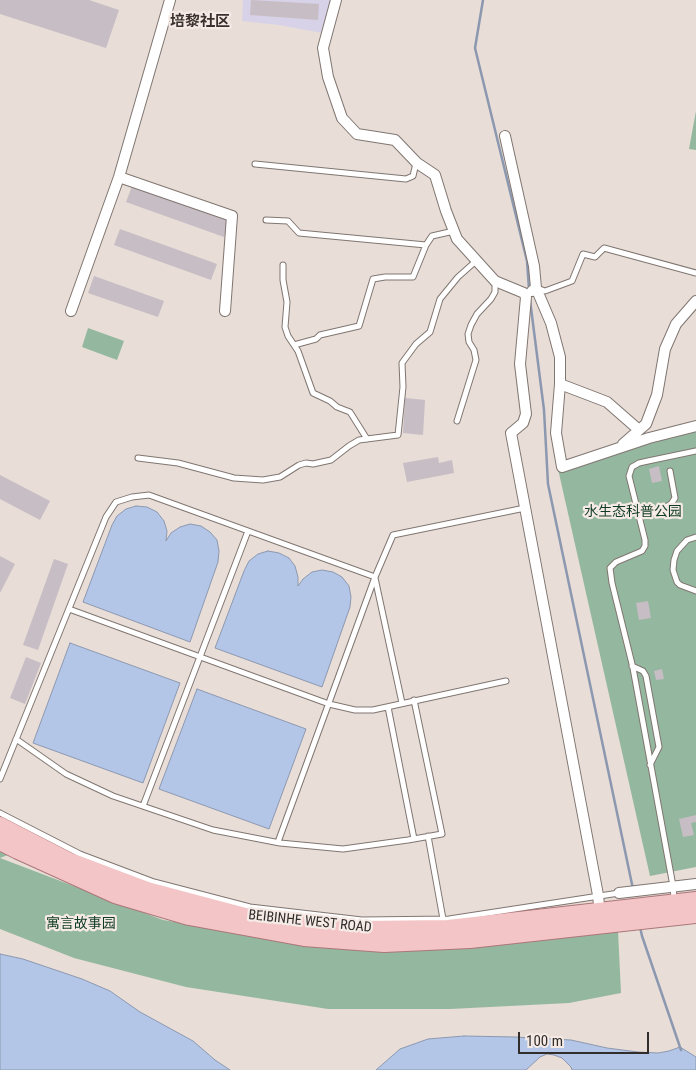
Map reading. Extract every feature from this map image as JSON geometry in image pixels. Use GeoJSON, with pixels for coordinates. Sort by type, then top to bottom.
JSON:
{"type":"FeatureCollection","features":[{"type":"Feature","properties":{"kind":"main road","name":"BEIBINHE WEST ROAD"},"geometry":{"type":"LineString","coordinates":[[0,825],[70,861],[146,890],[245,916],[359,929],[448,928],[696,900]]}},
{"type":"Feature","properties":{"kind":"main road","name":"BEIBINHE WEST ROAD"},"geometry":{"type":"LineString","coordinates":[[0,842],[18,852],[115,894],[189,917],[304,938],[384,944],[470,940],[599,911]]}},
{"type":"Feature","properties":{"kind":"main road","name":"BEIBINHE WEST ROAD"},"geometry":{"type":"LineString","coordinates":[[675,902],[696,915]]}},
{"type":"Feature","properties":{"kind":"street"},"geometry":{"type":"LineString","coordinates":[[71,311],[119,177],[170,0]]}},
{"type":"Feature","properties":{"kind":"street"},"geometry":{"type":"LineString","coordinates":[[336,0],[323,48],[328,77],[342,118],[357,134],[396,140],[417,163],[435,176],[457,239],[495,281],[531,290],[551,323],[560,357],[556,433],[562,467],[649,438],[696,426]]}},
{"type":"Feature","properties":{"kind":"street"},"geometry":{"type":"LineString","coordinates":[[505,136],[534,266],[531,290],[526,297],[520,364],[526,414],[524,423],[511,433],[599,911]]}},
{"type":"Feature","properties":{"kind":"street"},"geometry":{"type":"LineString","coordinates":[[119,177],[232,216],[225,311]]}},
{"type":"Feature","properties":{"kind":"street"},"geometry":{"type":"LineString","coordinates":[[619,448],[646,424],[657,395],[665,349],[676,324],[696,301]]}},
{"type":"Feature","properties":{"kind":"street"},"geometry":{"type":"LineString","coordinates":[[560,384],[607,402],[640,430]]}},
{"type":"Feature","properties":{"kind":"street"},"geometry":{"type":"LineString","coordinates":[[622,908],[675,902],[696,884]]}},
{"type":"Feature","properties":{"kind":"lane"},"geometry":{"type":"LineString","coordinates":[[255,164],[406,179],[413,176],[417,163]]}},
{"type":"Feature","properties":{"kind":"lane"},"geometry":{"type":"LineString","coordinates":[[266,220],[288,221],[299,233],[426,245]]}},
{"type":"Feature","properties":{"kind":"lane"},"geometry":{"type":"LineString","coordinates":[[294,345],[316,339],[320,335],[359,326],[373,279],[413,277],[426,245],[432,236],[454,230]]}},
{"type":"Feature","properties":{"kind":"lane"},"geometry":{"type":"LineString","coordinates":[[531,290],[545,291],[572,281],[583,254],[596,257],[604,248],[696,273]]}},
{"type":"Feature","properties":{"kind":"lane"},"geometry":{"type":"LineString","coordinates":[[138,458],[178,463],[234,478],[262,480],[280,477],[299,465],[331,460],[359,440],[398,435],[403,387],[402,364],[416,344],[430,332],[440,299],[458,277],[477,260]]}},
{"type":"Feature","properties":{"kind":"lane"},"geometry":{"type":"LineString","coordinates":[[283,265],[288,336],[298,351],[313,392],[330,401],[336,408],[350,412],[367,439]]}},
{"type":"Feature","properties":{"kind":"lane"},"geometry":{"type":"LineString","coordinates":[[456,421],[476,360],[468,334],[477,314],[495,292],[495,281]]}},
{"type":"Feature","properties":{"kind":"lane"},"geometry":{"type":"LineString","coordinates":[[675,902],[632,666],[610,568],[616,562],[642,551],[645,546],[629,476],[632,467],[648,460],[696,451]]}},
{"type":"Feature","properties":{"kind":"lane"},"geometry":{"type":"LineString","coordinates":[[639,517],[661,510],[671,504],[675,498],[670,471]]}},
{"type":"Feature","properties":{"kind":"lane"},"geometry":{"type":"LineString","coordinates":[[0,779],[106,517],[116,502],[132,497],[149,495],[375,577]]}},
{"type":"Feature","properties":{"kind":"lane"},"geometry":{"type":"LineString","coordinates":[[278,842],[375,577],[393,535],[525,508]]}},
{"type":"Feature","properties":{"kind":"lane"},"geometry":{"type":"LineString","coordinates":[[143,806],[248,531]]}},
{"type":"Feature","properties":{"kind":"lane"},"geometry":{"type":"LineString","coordinates":[[696,537],[687,540],[677,551],[673,570],[680,585],[696,591]]}},
{"type":"Feature","properties":{"kind":"lane"},"geometry":{"type":"LineString","coordinates":[[375,577],[402,703]]}},
{"type":"Feature","properties":{"kind":"lane"},"geometry":{"type":"LineString","coordinates":[[69,609],[329,704],[354,710],[373,710],[506,681]]}},
{"type":"Feature","properties":{"kind":"lane"},"geometry":{"type":"LineString","coordinates":[[632,666],[643,671],[646,676],[658,738],[659,747],[650,765]]}},
{"type":"Feature","properties":{"kind":"lane"},"geometry":{"type":"LineString","coordinates":[[16,740],[66,774],[113,796],[213,830],[278,842],[343,849],[442,834],[414,700]]}},
{"type":"Feature","properties":{"kind":"lane"},"geometry":{"type":"LineString","coordinates":[[388,707],[414,839]]}},
{"type":"Feature","properties":{"kind":"lane"},"geometry":{"type":"LineString","coordinates":[[0,813],[80,854],[154,882],[250,907],[362,920],[449,919],[599,911],[622,908]]}},
{"type":"Feature","properties":{"kind":"lane"},"geometry":{"type":"LineString","coordinates":[[428,836],[443,919]]}},
{"type":"Feature","properties":{"kind":"shaded area"},"geometry":{"type":"Polygon","coordinates":[[[243,0],[330,0],[322,33],[279,25],[242,21],[243,0]]]}},
{"type":"Feature","properties":{"kind":"green space"},"geometry":{"type":"Polygon","coordinates":[[[696,111],[696,150],[689,149],[696,111]]]}},
{"type":"Feature","properties":{"kind":"green space"},"geometry":{"type":"Polygon","coordinates":[[[88,328],[124,341],[117,360],[82,347],[88,328]]]}},
{"type":"Feature","properties":{"kind":"green space","name":"水生态科普公园"},"geometry":{"type":"Polygon","coordinates":[[[696,427],[696,867],[650,876],[558,469],[696,427]]]}},
{"type":"Feature","properties":{"kind":"green space"},"geometry":{"type":"Polygon","coordinates":[[[0,842],[18,851],[0,858],[0,842]]]}},
{"type":"Feature","properties":{"kind":"green space","name":"寓言故事园"},"geometry":{"type":"Polygon","coordinates":[[[0,858],[163,920],[360,951],[495,944],[618,931],[621,993],[569,1003],[450,1009],[328,1009],[186,987],[74,958],[0,929],[0,858]]]}},
{"type":"Feature","properties":{"kind":"water"},"geometry":{"type":"Polygon","coordinates":[[[136,506],[147,507],[157,512],[164,521],[167,531],[166,541],[171,533],[180,527],[190,524],[201,526],[217,540],[218,562],[190,642],[83,602],[112,525],[117,516],[126,509],[136,506]]]}},
{"type":"Feature","properties":{"kind":"water"},"geometry":{"type":"Polygon","coordinates":[[[268,551],[279,553],[289,558],[295,566],[298,586],[312,572],[322,570],[333,572],[342,577],[349,586],[350,607],[322,687],[215,648],[249,561],[258,554],[268,551]]]}},
{"type":"Feature","properties":{"kind":"water"},"geometry":{"type":"Polygon","coordinates":[[[70,643],[180,683],[143,783],[33,743],[70,643]]]}},
{"type":"Feature","properties":{"kind":"water"},"geometry":{"type":"Polygon","coordinates":[[[197,689],[306,729],[269,829],[159,789],[197,689]]]}},
{"type":"Feature","properties":{"kind":"water"},"geometry":{"type":"Polygon","coordinates":[[[0,954],[23,959],[82,979],[110,991],[140,1012],[193,1041],[230,1070],[0,1070],[0,954]]]}},
{"type":"Feature","properties":{"kind":"water"},"geometry":{"type":"Polygon","coordinates":[[[464,1036],[571,1040],[607,1048],[638,1052],[658,1053],[680,1047],[696,1057],[696,1070],[572,1070],[562,1058],[547,1054],[540,1057],[526,1070],[376,1070],[400,1049],[428,1039],[464,1036]]]}},
{"type":"Feature","properties":{"kind":"building"},"geometry":{"type":"Polygon","coordinates":[[[0,0],[89,0],[119,10],[106,48],[0,14],[0,0]]]}},
{"type":"Feature","properties":{"kind":"building"},"geometry":{"type":"Polygon","coordinates":[[[251,0],[319,4],[318,20],[250,15],[251,0]]]}},
{"type":"Feature","properties":{"kind":"building"},"geometry":{"type":"Polygon","coordinates":[[[132,186],[229,221],[224,237],[126,202],[132,186]]]}},
{"type":"Feature","properties":{"kind":"building"},"geometry":{"type":"Polygon","coordinates":[[[120,229],[217,264],[211,280],[114,245],[120,229]]]}},
{"type":"Feature","properties":{"kind":"building"},"geometry":{"type":"Polygon","coordinates":[[[94,276],[164,301],[158,317],[88,293],[94,276]]]}},
{"type":"Feature","properties":{"kind":"building"},"geometry":{"type":"Polygon","coordinates":[[[405,398],[425,400],[423,435],[403,433],[405,398]]]}},
{"type":"Feature","properties":{"kind":"building"},"geometry":{"type":"Polygon","coordinates":[[[438,457],[439,463],[452,460],[454,473],[407,482],[403,463],[438,457]]]}},
{"type":"Feature","properties":{"kind":"building"},"geometry":{"type":"Polygon","coordinates":[[[659,466],[662,481],[652,483],[649,469],[659,466]]]}},
{"type":"Feature","properties":{"kind":"building"},"geometry":{"type":"Polygon","coordinates":[[[0,475],[50,501],[40,520],[0,499],[0,475]]]}},
{"type":"Feature","properties":{"kind":"building"},"geometry":{"type":"Polygon","coordinates":[[[679,506],[681,515],[670,517],[668,509],[679,506]]]}},
{"type":"Feature","properties":{"kind":"building"},"geometry":{"type":"Polygon","coordinates":[[[0,556],[15,564],[0,593],[0,556]]]}},
{"type":"Feature","properties":{"kind":"building"},"geometry":{"type":"Polygon","coordinates":[[[54,559],[68,564],[38,650],[23,645],[54,559]]]}},
{"type":"Feature","properties":{"kind":"building"},"geometry":{"type":"Polygon","coordinates":[[[648,601],[651,618],[639,620],[636,603],[648,601]]]}},
{"type":"Feature","properties":{"kind":"building"},"geometry":{"type":"Polygon","coordinates":[[[26,657],[41,663],[25,704],[10,698],[26,657]]]}},
{"type":"Feature","properties":{"kind":"building"},"geometry":{"type":"Polygon","coordinates":[[[662,669],[664,679],[656,680],[654,671],[662,669]]]}},
{"type":"Feature","properties":{"kind":"building"},"geometry":{"type":"Polygon","coordinates":[[[696,815],[696,822],[691,823],[694,835],[683,837],[679,819],[696,815]]]}},
{"type":"Feature","properties":{"kind":"waterway"},"geometry":{"type":"LineString","coordinates":[[483,0],[475,48],[527,261],[529,289]]}},
{"type":"Feature","properties":{"kind":"waterway"},"geometry":{"type":"LineString","coordinates":[[530,300],[544,410],[548,484],[633,889]]}},
{"type":"Feature","properties":{"kind":"waterway"},"geometry":{"type":"LineString","coordinates":[[640,927],[681,1050]]}},
{"type":"Feature","properties":{"kind":"district","name":"培黎社区"},"geometry":{"type":"Point","coordinates":[200,22]}}]}
